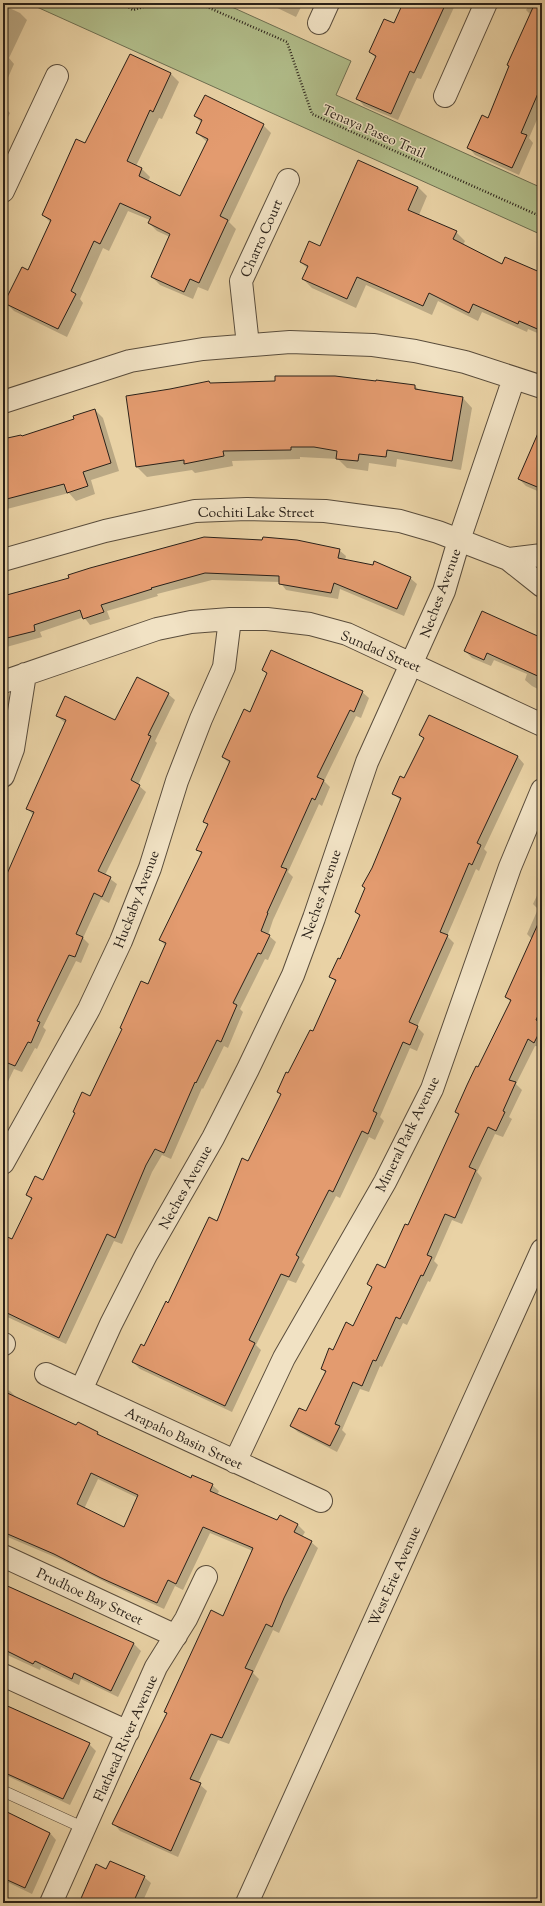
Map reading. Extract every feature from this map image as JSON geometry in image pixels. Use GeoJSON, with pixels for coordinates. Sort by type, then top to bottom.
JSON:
{"type":"FeatureCollection","features":[{"type":"Feature","properties":{"kind":"street"},"geometry":{"type":"LineString","coordinates":[[319,23],[328,3]]}},
{"type":"Feature","properties":{"kind":"street"},"geometry":{"type":"LineString","coordinates":[[445,96],[486,3]]}},
{"type":"Feature","properties":{"kind":"street"},"geometry":{"type":"LineString","coordinates":[[3,191],[57,76]]}},
{"type":"Feature","properties":{"kind":"street","name":"Charro Court"},"geometry":{"type":"LineString","coordinates":[[248,345],[241,282],[288,180]]}},
{"type":"Feature","properties":{"kind":"street"},"geometry":{"type":"LineString","coordinates":[[3,402],[130,361],[202,349],[290,342],[373,345],[416,351],[464,362],[542,387]]}},
{"type":"Feature","properties":{"kind":"street","name":"Neches Avenue"},"geometry":{"type":"LineString","coordinates":[[81,1390],[110,1324],[146,1255],[213,1138],[271,1022],[292,974],[314,918],[367,762],[444,591],[459,540],[514,378]]}},
{"type":"Feature","properties":{"kind":"street","name":"Cochiti Lake Street"},"geometry":{"type":"LineString","coordinates":[[3,560],[105,531],[194,511],[247,509],[325,511],[400,521],[438,532],[508,559],[542,586]]}},
{"type":"Feature","properties":{"kind":"street","name":"Cochiti Lake Street"},"geometry":{"type":"LineString","coordinates":[[508,559],[542,555]]}},
{"type":"Feature","properties":{"kind":"street","name":"Sundad Street"},"geometry":{"type":"LineString","coordinates":[[3,682],[157,629],[192,622],[230,619],[267,619],[310,624],[347,634],[412,663],[542,725]]}},
{"type":"Feature","properties":{"kind":"street","name":"Huckaby Avenue"},"geometry":{"type":"LineString","coordinates":[[3,1163],[89,1009],[121,940],[150,868],[177,781],[201,719],[224,667],[230,619]]}},
{"type":"Feature","properties":{"kind":"street"},"geometry":{"type":"LineString","coordinates":[[3,776],[13,749],[25,674]]}},
{"type":"Feature","properties":{"kind":"street","name":"Mineral Park Avenue"},"geometry":{"type":"LineString","coordinates":[[235,1462],[284,1358],[381,1189],[432,1089],[508,874],[542,790]]}},
{"type":"Feature","properties":{"kind":"street","name":"West Erie Avenue"},"geometry":{"type":"LineString","coordinates":[[247,1903],[542,1250]]}},
{"type":"Feature","properties":{"kind":"street","name":"Arapaho Basin Street"},"geometry":{"type":"LineString","coordinates":[[46,1374],[321,1501]]}},
{"type":"Feature","properties":{"kind":"street","name":"Prudhoe Bay Street"},"geometry":{"type":"LineString","coordinates":[[3,1556],[176,1636]]}},
{"type":"Feature","properties":{"kind":"street","name":"Flathead River Avenue"},"geometry":{"type":"LineString","coordinates":[[51,1903],[156,1667],[186,1619],[206,1577]]}},
{"type":"Feature","properties":{"kind":"street"},"geometry":{"type":"LineString","coordinates":[[3,1675],[128,1732]]}},
{"type":"Feature","properties":{"kind":"lane"},"geometry":{"type":"LineString","coordinates":[[3,1791],[84,1828]]}},
{"type":"Feature","properties":{"kind":"path"},"geometry":{"type":"LineString","coordinates":[[121,3],[133,10],[157,3]]}},
{"type":"Feature","properties":{"kind":"path","name":"Tenaya Paseo Trail"},"geometry":{"type":"LineString","coordinates":[[198,3],[287,42],[312,114],[542,217]]}},
{"type":"Feature","properties":{"kind":"green space"},"geometry":{"type":"Polygon","coordinates":[[[28,3],[223,3],[351,61],[336,95],[542,188],[542,235],[28,3]]]}},
{"type":"Feature","properties":{"kind":"building"},"geometry":{"type":"Polygon","coordinates":[[[403,3],[446,3],[414,73],[410,71],[391,114],[356,99],[376,56],[369,52],[384,19],[394,23],[403,3]]]}},
{"type":"Feature","properties":{"kind":"building"},"geometry":{"type":"Polygon","coordinates":[[[535,3],[542,3],[542,84],[521,133],[527,135],[512,168],[467,148],[482,115],[488,118],[509,66],[507,65],[535,3]]]}},
{"type":"Feature","properties":{"kind":"building"},"geometry":{"type":"Polygon","coordinates":[[[130,54],[171,73],[153,112],[150,110],[127,161],[142,168],[139,176],[180,196],[208,139],[196,133],[202,120],[194,116],[205,95],[264,124],[220,216],[228,220],[199,283],[190,279],[184,292],[151,277],[170,234],[148,223],[151,217],[120,203],[100,244],[94,241],[71,291],[76,294],[58,329],[4,303],[22,267],[28,270],[51,220],[42,215],[76,139],[85,143],[130,54]]]}},
{"type":"Feature","properties":{"kind":"building"},"geometry":{"type":"Polygon","coordinates":[[[358,160],[418,187],[408,210],[457,231],[453,239],[502,264],[505,257],[542,273],[542,331],[519,321],[518,324],[473,304],[469,313],[429,293],[423,306],[357,277],[347,299],[302,279],[308,266],[300,262],[309,241],[320,246],[358,160]]]}},
{"type":"Feature","properties":{"kind":"building"},"geometry":{"type":"Polygon","coordinates":[[[275,376],[335,376],[376,380],[415,385],[415,389],[463,397],[452,461],[387,450],[386,457],[359,454],[358,461],[336,459],[337,451],[314,447],[291,447],[291,450],[223,451],[224,456],[184,464],[184,460],[136,467],[126,396],[209,381],[210,383],[275,381],[275,376]]]}},
{"type":"Feature","properties":{"kind":"building"},"geometry":{"type":"Polygon","coordinates":[[[95,409],[111,463],[83,472],[88,486],[67,493],[64,484],[3,500],[3,439],[22,436],[74,419],[73,416],[95,409]]]}},
{"type":"Feature","properties":{"kind":"building"},"geometry":{"type":"Polygon","coordinates":[[[542,424],[542,489],[518,479],[542,424]]]}},
{"type":"Feature","properties":{"kind":"building"},"geometry":{"type":"Polygon","coordinates":[[[204,537],[262,540],[263,537],[297,540],[340,549],[338,558],[373,565],[374,561],[411,577],[397,609],[334,583],[331,593],[279,584],[279,576],[205,573],[151,588],[152,589],[101,605],[104,612],[83,619],[80,610],[34,625],[35,631],[3,639],[3,596],[69,578],[68,575],[90,568],[204,537]]]}},
{"type":"Feature","properties":{"kind":"building"},"geometry":{"type":"Polygon","coordinates":[[[482,611],[542,638],[542,678],[487,653],[484,660],[464,651],[482,611]]]}},
{"type":"Feature","properties":{"kind":"building"},"geometry":{"type":"Polygon","coordinates":[[[271,650],[363,691],[354,712],[350,710],[317,777],[324,780],[315,800],[312,798],[281,867],[287,869],[267,913],[261,931],[270,935],[261,954],[258,953],[233,1003],[237,1005],[221,1042],[217,1040],[196,1083],[195,1082],[164,1153],[155,1149],[146,1165],[115,1238],[107,1234],[59,1338],[3,1311],[3,1235],[12,1239],[32,1198],[26,1195],[35,1176],[43,1180],[75,1113],[73,1112],[82,1092],[90,1096],[122,1029],[120,1028],[141,981],[148,984],[166,943],[159,940],[202,852],[196,850],[208,824],[203,822],[230,761],[222,757],[244,709],[250,712],[267,673],[262,670],[271,650]]]}},
{"type":"Feature","properties":{"kind":"building"},"geometry":{"type":"Polygon","coordinates":[[[137,677],[169,693],[148,735],[151,736],[131,780],[140,785],[98,871],[111,877],[102,897],[94,893],[76,934],[83,937],[75,957],[69,955],[37,1021],[40,1022],[31,1043],[28,1042],[15,1066],[3,1061],[3,883],[34,812],[26,809],[66,720],[56,716],[65,696],[115,720],[137,677]]]}},
{"type":"Feature","properties":{"kind":"building"},"geometry":{"type":"Polygon","coordinates":[[[429,715],[518,756],[477,843],[481,845],[472,865],[469,863],[440,932],[448,935],[409,1022],[418,1026],[410,1045],[403,1042],[373,1111],[377,1113],[368,1134],[362,1131],[333,1192],[329,1190],[296,1255],[299,1257],[289,1277],[281,1274],[249,1340],[255,1343],[225,1406],[132,1362],[141,1344],[144,1346],[166,1301],[168,1303],[209,1217],[217,1221],[242,1158],[248,1161],[281,1094],[277,1092],[286,1072],[288,1073],[310,1030],[313,1031],[336,980],[329,977],[338,958],[340,959],[360,915],[355,912],[365,888],[362,886],[372,868],[401,798],[392,794],[400,776],[404,778],[424,738],[419,735],[429,715]]]}},
{"type":"Feature","properties":{"kind":"building"},"geometry":{"type":"Polygon","coordinates":[[[542,915],[542,1007],[536,1020],[542,1023],[542,1027],[534,1043],[528,1039],[509,1080],[516,1082],[496,1131],[488,1127],[469,1167],[476,1170],[455,1218],[445,1214],[427,1255],[432,1257],[423,1276],[421,1275],[400,1319],[396,1317],[376,1361],[373,1360],[362,1386],[353,1382],[335,1424],[340,1426],[330,1446],[290,1426],[299,1408],[306,1411],[326,1371],[321,1369],[329,1348],[333,1350],[346,1322],[353,1326],[372,1287],[367,1284],[377,1264],[385,1268],[405,1224],[408,1225],[459,1114],[455,1112],[467,1085],[476,1066],[478,1067],[511,1000],[505,997],[542,915]]]}},
{"type":"Feature","properties":{"kind":"building"},"geometry":{"type":"Polygon","coordinates":[[[3,1391],[76,1425],[78,1422],[98,1432],[97,1434],[191,1478],[192,1475],[213,1484],[210,1491],[277,1520],[280,1515],[298,1524],[294,1532],[312,1541],[284,1598],[272,1627],[266,1624],[245,1668],[253,1671],[222,1738],[211,1734],[190,1779],[201,1783],[171,1851],[112,1824],[167,1713],[164,1712],[211,1610],[223,1616],[253,1548],[203,1527],[176,1584],[168,1580],[157,1603],[101,1578],[54,1554],[3,1532],[3,1391]],[[91,1473],[77,1504],[124,1527],[138,1495],[91,1473]]]}},
{"type":"Feature","properties":{"kind":"building"},"geometry":{"type":"Polygon","coordinates":[[[3,1584],[134,1643],[111,1691],[74,1673],[72,1679],[35,1661],[33,1664],[3,1649],[3,1584]]]}},
{"type":"Feature","properties":{"kind":"building"},"geometry":{"type":"Polygon","coordinates":[[[3,1704],[90,1743],[63,1799],[3,1772],[3,1704]]]}},
{"type":"Feature","properties":{"kind":"building"},"geometry":{"type":"Polygon","coordinates":[[[3,1810],[50,1833],[25,1888],[3,1878],[3,1810]]]}},
{"type":"Feature","properties":{"kind":"building"},"geometry":{"type":"Polygon","coordinates":[[[110,1861],[145,1876],[133,1903],[79,1903],[96,1864],[106,1869],[110,1861]]]}}]}
